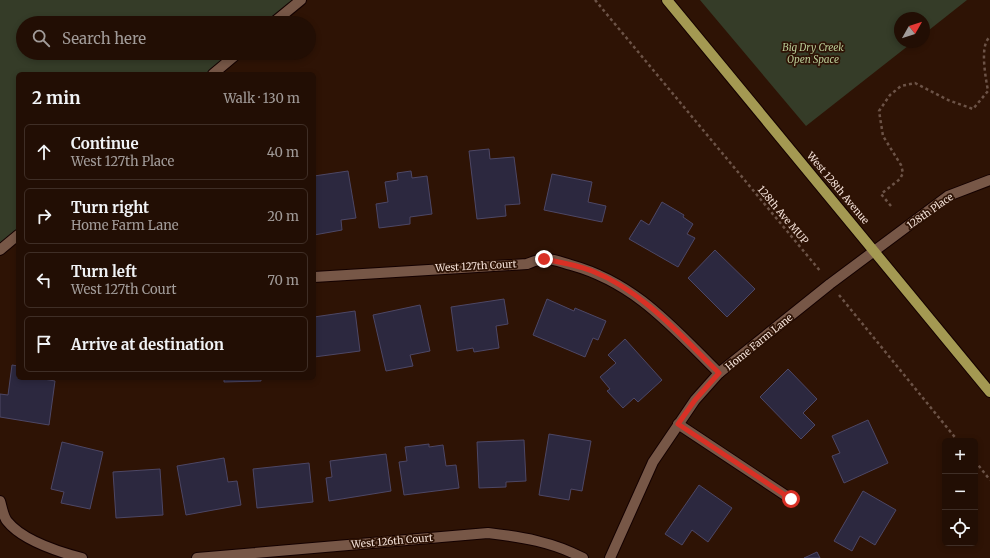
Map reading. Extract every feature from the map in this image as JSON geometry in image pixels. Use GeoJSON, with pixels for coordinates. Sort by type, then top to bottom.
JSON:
{"type":"FeatureCollection","features":[{"type":"Feature","properties":{"kind":"main road","name":"West 128th Avenue"},"geometry":{"type":"LineString","coordinates":[[667,0],[990,392]]}},
{"type":"Feature","properties":{"kind":"street"},"geometry":{"type":"LineString","coordinates":[[282,16],[301,0]]}},
{"type":"Feature","properties":{"kind":"street"},"geometry":{"type":"LineString","coordinates":[[215,72],[230,60]]}},
{"type":"Feature","properties":{"kind":"street","name":"128th Place"},"geometry":{"type":"LineString","coordinates":[[874,250],[948,196],[990,180]]}},
{"type":"Feature","properties":{"kind":"street"},"geometry":{"type":"LineString","coordinates":[[0,250],[16,237]]}},
{"type":"Feature","properties":{"kind":"street","name":"Home Farm Lane"},"geometry":{"type":"LineString","coordinates":[[610,558],[653,462],[695,400],[719,373],[874,250]]}},
{"type":"Feature","properties":{"kind":"street","name":"West 127th Court"},"geometry":{"type":"LineString","coordinates":[[316,277],[527,264],[544,259],[560,262],[592,270],[623,286],[649,305],[719,373]]}},
{"type":"Feature","properties":{"kind":"street"},"geometry":{"type":"LineString","coordinates":[[678,424],[791,499]]}},
{"type":"Feature","properties":{"kind":"street"},"geometry":{"type":"LineString","coordinates":[[0,501],[6,520],[17,531],[26,537],[82,558]]}},
{"type":"Feature","properties":{"kind":"street","name":"West 126th Court"},"geometry":{"type":"LineString","coordinates":[[197,558],[488,533],[520,536],[547,543],[583,558]]}},
{"type":"Feature","properties":{"kind":"path","name":"128th Ave MUP"},"geometry":{"type":"LineString","coordinates":[[595,0],[956,438]]}},
{"type":"Feature","properties":{"kind":"path"},"geometry":{"type":"LineString","coordinates":[[891,206],[881,194],[900,179],[903,173],[901,165],[883,136],[879,112],[890,95],[901,86],[914,83],[948,100],[973,109],[988,91],[984,53],[987,39],[990,37]]}},
{"type":"Feature","properties":{"kind":"path"},"geometry":{"type":"LineString","coordinates":[[978,465],[990,480]]}},
{"type":"Feature","properties":{"kind":"green space"},"geometry":{"type":"Polygon","coordinates":[[[0,0],[298,0],[279,16],[16,16],[16,60],[226,60],[211,72],[16,72],[16,235],[0,248],[0,0]]]}},
{"type":"Feature","properties":{"kind":"green space","name":"Big Dry Creek Open Space"},"geometry":{"type":"Polygon","coordinates":[[[700,0],[967,0],[930,29],[930,12],[894,12],[894,48],[905,48],[806,126],[700,0]]]}},
{"type":"Feature","properties":{"kind":"building"},"geometry":{"type":"Polygon","coordinates":[[[489,149],[490,159],[514,157],[520,204],[505,205],[506,216],[477,219],[469,151],[489,149]]]}},
{"type":"Feature","properties":{"kind":"building"},"geometry":{"type":"Polygon","coordinates":[[[348,171],[356,218],[341,220],[342,230],[316,235],[316,176],[348,171]]]}},
{"type":"Feature","properties":{"kind":"building"},"geometry":{"type":"Polygon","coordinates":[[[411,171],[412,178],[427,176],[432,214],[410,217],[410,224],[379,228],[376,204],[388,202],[385,182],[398,180],[397,173],[411,171]]]}},
{"type":"Feature","properties":{"kind":"building"},"geometry":{"type":"Polygon","coordinates":[[[552,174],[592,182],[588,202],[606,206],[602,222],[544,210],[552,174]]]}},
{"type":"Feature","properties":{"kind":"building"},"geometry":{"type":"Polygon","coordinates":[[[662,202],[684,215],[683,217],[693,224],[687,234],[695,238],[678,267],[629,239],[641,220],[649,225],[662,202]]]}},
{"type":"Feature","properties":{"kind":"building"},"geometry":{"type":"Polygon","coordinates":[[[715,250],[755,289],[727,317],[688,278],[715,250]]]}},
{"type":"Feature","properties":{"kind":"building"},"geometry":{"type":"Polygon","coordinates":[[[504,299],[508,324],[496,326],[499,348],[474,352],[473,348],[457,351],[451,307],[504,299]]]}},
{"type":"Feature","properties":{"kind":"building"},"geometry":{"type":"Polygon","coordinates":[[[547,299],[574,311],[575,308],[606,321],[598,340],[593,338],[585,357],[533,335],[547,299]]]}},
{"type":"Feature","properties":{"kind":"building"},"geometry":{"type":"Polygon","coordinates":[[[420,305],[430,351],[410,355],[413,366],[386,371],[373,315],[420,305]]]}},
{"type":"Feature","properties":{"kind":"building"},"geometry":{"type":"Polygon","coordinates":[[[355,311],[360,351],[316,357],[316,317],[355,311]]]}},
{"type":"Feature","properties":{"kind":"building"},"geometry":{"type":"Polygon","coordinates":[[[625,339],[662,380],[638,402],[634,398],[623,408],[607,391],[610,389],[600,377],[616,363],[608,355],[625,339]]]}},
{"type":"Feature","properties":{"kind":"building"},"geometry":{"type":"Polygon","coordinates":[[[12,365],[16,366],[16,380],[55,381],[49,425],[0,417],[0,394],[8,395],[12,365]]]}},
{"type":"Feature","properties":{"kind":"building"},"geometry":{"type":"Polygon","coordinates":[[[788,369],[817,399],[803,413],[815,425],[801,439],[760,397],[788,369]]]}},
{"type":"Feature","properties":{"kind":"building"},"geometry":{"type":"Polygon","coordinates":[[[224,380],[261,380],[261,381],[224,382],[224,380]]]}},
{"type":"Feature","properties":{"kind":"building"},"geometry":{"type":"Polygon","coordinates":[[[868,420],[888,463],[844,483],[832,456],[840,453],[832,436],[868,420]]]}},
{"type":"Feature","properties":{"kind":"building"},"geometry":{"type":"Polygon","coordinates":[[[549,434],[591,441],[582,491],[571,489],[569,500],[539,495],[549,434]]]}},
{"type":"Feature","properties":{"kind":"building"},"geometry":{"type":"Polygon","coordinates":[[[524,440],[526,481],[506,482],[506,487],[479,488],[477,442],[524,440]]]}},
{"type":"Feature","properties":{"kind":"building"},"geometry":{"type":"Polygon","coordinates":[[[62,442],[103,452],[90,509],[61,503],[64,492],[51,489],[62,442]]]}},
{"type":"Feature","properties":{"kind":"building"},"geometry":{"type":"Polygon","coordinates":[[[429,444],[429,447],[443,445],[446,466],[456,465],[459,488],[404,495],[399,462],[407,461],[405,447],[429,444]]]}},
{"type":"Feature","properties":{"kind":"building"},"geometry":{"type":"Polygon","coordinates":[[[386,454],[391,491],[329,501],[326,478],[332,477],[330,461],[386,454]]]}},
{"type":"Feature","properties":{"kind":"building"},"geometry":{"type":"Polygon","coordinates":[[[224,458],[228,482],[237,481],[241,505],[186,515],[177,466],[224,458]]]}},
{"type":"Feature","properties":{"kind":"building"},"geometry":{"type":"Polygon","coordinates":[[[309,463],[313,502],[257,508],[253,469],[309,463]]]}},
{"type":"Feature","properties":{"kind":"building"},"geometry":{"type":"Polygon","coordinates":[[[160,469],[163,515],[116,518],[113,472],[160,469]]]}},
{"type":"Feature","properties":{"kind":"building"},"geometry":{"type":"Polygon","coordinates":[[[699,485],[732,508],[708,542],[692,530],[682,545],[665,534],[699,485]]]}},
{"type":"Feature","properties":{"kind":"building"},"geometry":{"type":"Polygon","coordinates":[[[863,491],[896,510],[875,545],[860,536],[852,551],[834,541],[863,491]]]}},
{"type":"Feature","properties":{"kind":"building"},"geometry":{"type":"Polygon","coordinates":[[[817,552],[820,558],[804,558],[817,552]]]}},
{"type":"Feature","properties":{"kind":"route"},"geometry":{"type":"LineString","coordinates":[[544,259],[592,270],[623,286],[649,305],[719,373],[695,400],[678,424],[791,499]]}}]}
